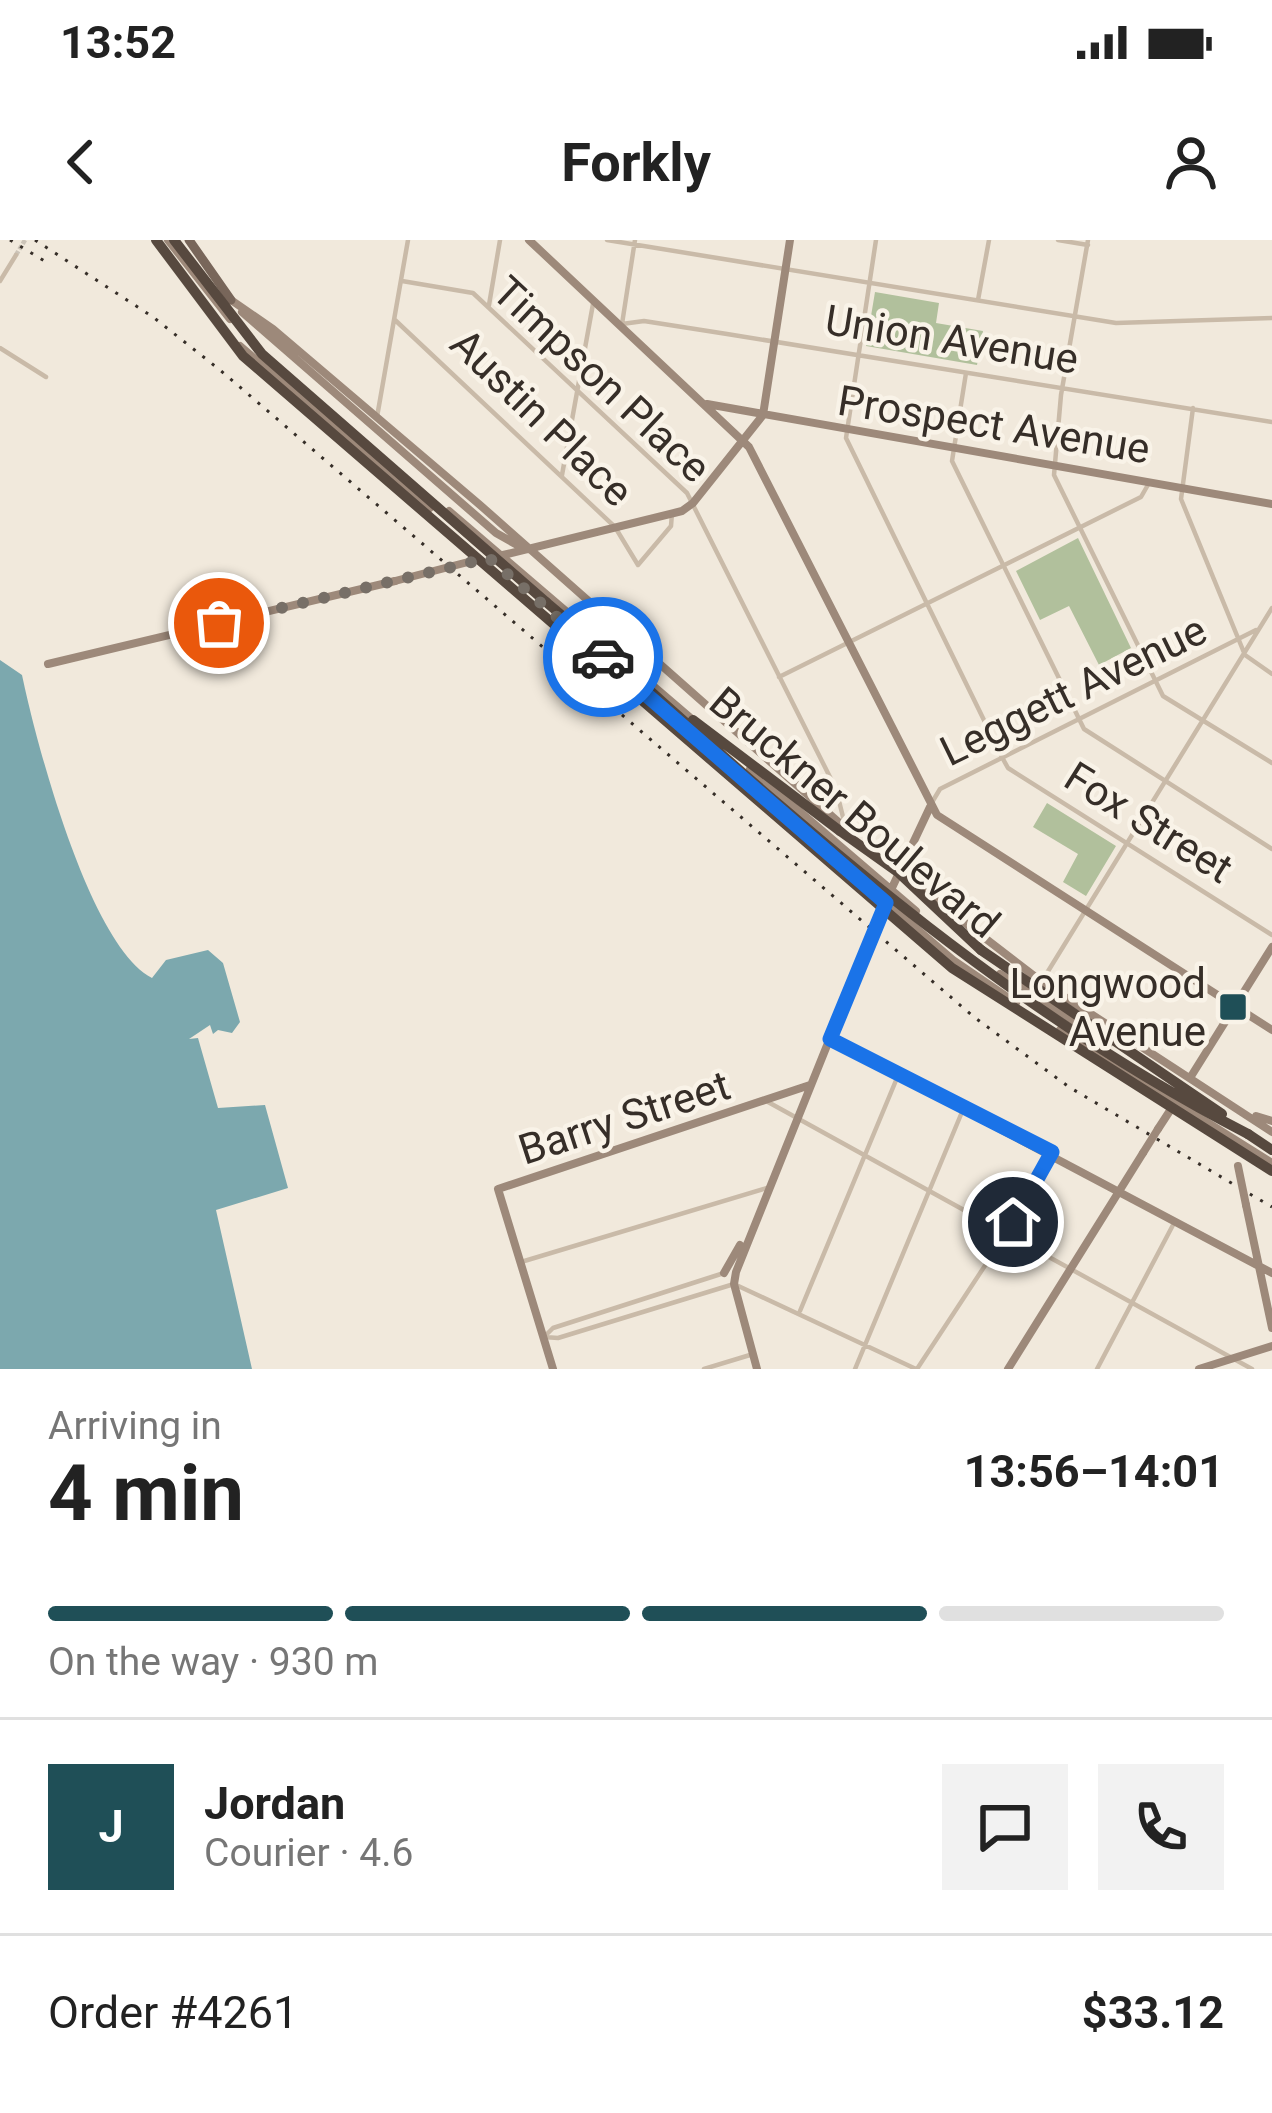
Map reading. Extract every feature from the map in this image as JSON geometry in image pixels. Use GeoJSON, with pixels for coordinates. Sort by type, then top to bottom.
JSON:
{"type":"FeatureCollection","features":[{"type":"Feature","properties":{"kind":"highway"},"geometry":{"type":"LineString","coordinates":[[164,240],[262,354],[944,944],[1044,1012],[1272,1148]]}},
{"type":"Feature","properties":{"kind":"highway"},"geometry":{"type":"LineString","coordinates":[[164,240],[243,356],[952,968],[1272,1167]]}},
{"type":"Feature","properties":{"kind":"highway"},"geometry":{"type":"LineString","coordinates":[[638,679],[899,873],[981,950],[1150,1061],[1242,1134]]}},
{"type":"Feature","properties":{"kind":"main road","name":"Bruckner Boulevard"},"geometry":{"type":"LineString","coordinates":[[164,240],[233,340],[489,558],[884,908],[1025,1009],[1175,1102],[1242,1134]]}},
{"type":"Feature","properties":{"kind":"main road","name":"Bruckner Boulevard"},"geometry":{"type":"LineString","coordinates":[[164,240],[223,312],[927,922],[1182,1091],[1242,1134],[1272,1167]]}},
{"type":"Feature","properties":{"kind":"main road","name":"Bruckner Boulevard"},"geometry":{"type":"LineString","coordinates":[[189,240],[231,300],[496,533],[525,550]]}},
{"type":"Feature","properties":{"kind":"main road"},"geometry":{"type":"LineString","coordinates":[[529,240],[540,243],[746,442],[930,806],[948,825],[1272,1030]]}},
{"type":"Feature","properties":{"kind":"main road"},"geometry":{"type":"LineString","coordinates":[[48,664],[525,550],[672,513],[693,503],[763,415],[790,240]]}},
{"type":"Feature","properties":{"kind":"main road"},"geometry":{"type":"LineString","coordinates":[[194,289],[223,312]]}},
{"type":"Feature","properties":{"kind":"main road","name":"Bruckner Boulevard"},"geometry":{"type":"LineString","coordinates":[[231,300],[376,417],[843,830]]}},
{"type":"Feature","properties":{"kind":"main road"},"geometry":{"type":"LineString","coordinates":[[310,389],[335,427]]}},
{"type":"Feature","properties":{"kind":"main road","name":"Prospect Avenue"},"geometry":{"type":"LineString","coordinates":[[706,404],[1272,504]]}},
{"type":"Feature","properties":{"kind":"main road","name":"Leggett Avenue"},"geometry":{"type":"LineString","coordinates":[[734,1283],[748,1234],[796,1117],[930,806]]}},
{"type":"Feature","properties":{"kind":"main road","name":"Bruckner Boulevard"},"geometry":{"type":"LineString","coordinates":[[899,873],[1042,982],[1272,1132]]}},
{"type":"Feature","properties":{"kind":"main road"},"geometry":{"type":"LineString","coordinates":[[1008,1369],[1272,946]]}},
{"type":"Feature","properties":{"kind":"main road"},"geometry":{"type":"LineString","coordinates":[[832,1034],[1272,1273]]}},
{"type":"Feature","properties":{"kind":"main road","name":"Barry Street"},"geometry":{"type":"LineString","coordinates":[[520,1262],[498,1189],[810,1085]]}},
{"type":"Feature","properties":{"kind":"main road","name":"Bruckner Boulevard"},"geometry":{"type":"LineString","coordinates":[[1249,1113],[1272,1121]]}},
{"type":"Feature","properties":{"kind":"main road"},"geometry":{"type":"LineString","coordinates":[[1249,1113],[1238,1166],[1272,1328]]}},
{"type":"Feature","properties":{"kind":"main road"},"geometry":{"type":"LineString","coordinates":[[724,1273],[748,1234]]}},
{"type":"Feature","properties":{"kind":"main road"},"geometry":{"type":"LineString","coordinates":[[520,1262],[554,1369]]}},
{"type":"Feature","properties":{"kind":"main road"},"geometry":{"type":"LineString","coordinates":[[734,1283],[758,1369]]}},
{"type":"Feature","properties":{"kind":"main road"},"geometry":{"type":"LineString","coordinates":[[1198,1369],[1272,1346]]}},
{"type":"Feature","properties":{"kind":"street"},"geometry":{"type":"LineString","coordinates":[[376,417],[408,240]]}},
{"type":"Feature","properties":{"kind":"street"},"geometry":{"type":"LineString","coordinates":[[488,307],[500,240]]}},
{"type":"Feature","properties":{"kind":"street"},"geometry":{"type":"LineString","coordinates":[[607,240],[1116,323],[1272,318]]}},
{"type":"Feature","properties":{"kind":"street"},"geometry":{"type":"LineString","coordinates":[[845,430],[876,240]]}},
{"type":"Feature","properties":{"kind":"street"},"geometry":{"type":"LineString","coordinates":[[978,300],[989,240]]}},
{"type":"Feature","properties":{"kind":"street"},"geometry":{"type":"LineString","coordinates":[[1058,240],[1088,243],[1052,464],[1163,696],[1272,763]]}},
{"type":"Feature","properties":{"kind":"street"},"geometry":{"type":"LineString","coordinates":[[622,324],[635,242]]}},
{"type":"Feature","properties":{"kind":"street"},"geometry":{"type":"LineString","coordinates":[[0,281],[16,255]]}},
{"type":"Feature","properties":{"kind":"street","name":"Timpson Place"},"geometry":{"type":"LineString","coordinates":[[402,281],[473,292],[693,503],[836,790],[843,830]]}},
{"type":"Feature","properties":{"kind":"street"},"geometry":{"type":"LineString","coordinates":[[562,475],[594,300]]}},
{"type":"Feature","properties":{"kind":"street","name":"Austin Place"},"geometry":{"type":"LineString","coordinates":[[395,320],[616,527],[638,566],[671,526],[672,513]]}},
{"type":"Feature","properties":{"kind":"street","name":"Union Avenue"},"geometry":{"type":"LineString","coordinates":[[622,324],[644,321],[1272,422]]}},
{"type":"Feature","properties":{"kind":"street"},"geometry":{"type":"LineString","coordinates":[[0,348],[46,377]]}},
{"type":"Feature","properties":{"kind":"street"},"geometry":{"type":"LineString","coordinates":[[966,374],[952,461],[1084,729],[1272,849]]}},
{"type":"Feature","properties":{"kind":"street"},"geometry":{"type":"LineString","coordinates":[[1193,408],[1181,499],[1245,656],[1272,674]]}},
{"type":"Feature","properties":{"kind":"street","name":"Fox Street"},"geometry":{"type":"LineString","coordinates":[[845,430],[1003,759],[1272,934]]}},
{"type":"Feature","properties":{"kind":"street"},"geometry":{"type":"LineString","coordinates":[[778,677],[1141,497],[1150,481]]}},
{"type":"Feature","properties":{"kind":"street"},"geometry":{"type":"LineString","coordinates":[[1025,1009],[1272,608]]}},
{"type":"Feature","properties":{"kind":"street","name":"Leggett Avenue"},"geometry":{"type":"LineString","coordinates":[[930,806],[936,792],[1239,642],[1261,626]]}},
{"type":"Feature","properties":{"kind":"street"},"geometry":{"type":"LineString","coordinates":[[800,1311],[899,1073]]}},
{"type":"Feature","properties":{"kind":"street","name":"Barry Street"},"geometry":{"type":"LineString","coordinates":[[768,1102],[1252,1369]]}},
{"type":"Feature","properties":{"kind":"street"},"geometry":{"type":"LineString","coordinates":[[855,1369],[964,1107]]}},
{"type":"Feature","properties":{"kind":"street"},"geometry":{"type":"LineString","coordinates":[[544,1337],[558,1338],[734,1283],[916,1369],[1052,1152]]}},
{"type":"Feature","properties":{"kind":"street"},"geometry":{"type":"LineString","coordinates":[[520,1262],[767,1188]]}},
{"type":"Feature","properties":{"kind":"street"},"geometry":{"type":"LineString","coordinates":[[1097,1369],[1176,1220]]}},
{"type":"Feature","properties":{"kind":"street"},"geometry":{"type":"LineString","coordinates":[[544,1337],[553,1328],[724,1273]]}},
{"type":"Feature","properties":{"kind":"street"},"geometry":{"type":"LineString","coordinates":[[704,1369],[753,1354]]}},
{"type":"Feature","properties":{"kind":"green space"},"geometry":{"type":"Polygon","coordinates":[[[875,292],[939,303],[936,323],[983,331],[977,365],[866,346],[875,292]]]}},
{"type":"Feature","properties":{"kind":"green space"},"geometry":{"type":"Polygon","coordinates":[[[1078,538],[1131,648],[1099,665],[1069,606],[1040,620],[1016,571],[1078,538]]]}},
{"type":"Feature","properties":{"kind":"green space"},"geometry":{"type":"Polygon","coordinates":[[[1047,803],[1116,846],[1086,896],[1063,882],[1078,854],[1033,827],[1047,803]]]}},
{"type":"Feature","properties":{"kind":"water"},"geometry":{"type":"Polygon","coordinates":[[[0,660],[22,675],[69,841],[108,927],[129,959],[152,978],[166,960],[208,950],[223,963],[240,1022],[232,1033],[218,1030],[213,1034],[210,1025],[189,1039],[198,1038],[218,1108],[265,1105],[288,1188],[216,1210],[252,1369],[0,1369],[0,660]]]}},
{"type":"Feature","properties":{"kind":"tunnel"},"geometry":{"type":"LineString","coordinates":[[16,255],[25,240]]}},
{"type":"Feature","properties":{"kind":"railway"},"geometry":{"type":"LineString","coordinates":[[10,240],[46,262]]}},
{"type":"Feature","properties":{"kind":"railway"},"geometry":{"type":"LineString","coordinates":[[35,240],[153,317],[220,370],[974,1017],[1069,1087],[1272,1207]]}},
{"type":"Feature","properties":{"kind":"way so far"},"geometry":{"type":"LineString","coordinates":[[219,623],[489,558],[603,657]]}},
{"type":"Feature","properties":{"kind":"place","name":"Longwood Avenue"},"geometry":{"type":"Point","coordinates":[1233,1007]}},
{"type":"Feature","properties":{"kind":"route"},"geometry":{"type":"LineString","coordinates":[[603,657],[886,903],[830,1039],[1052,1152],[1013,1222]]}}]}
